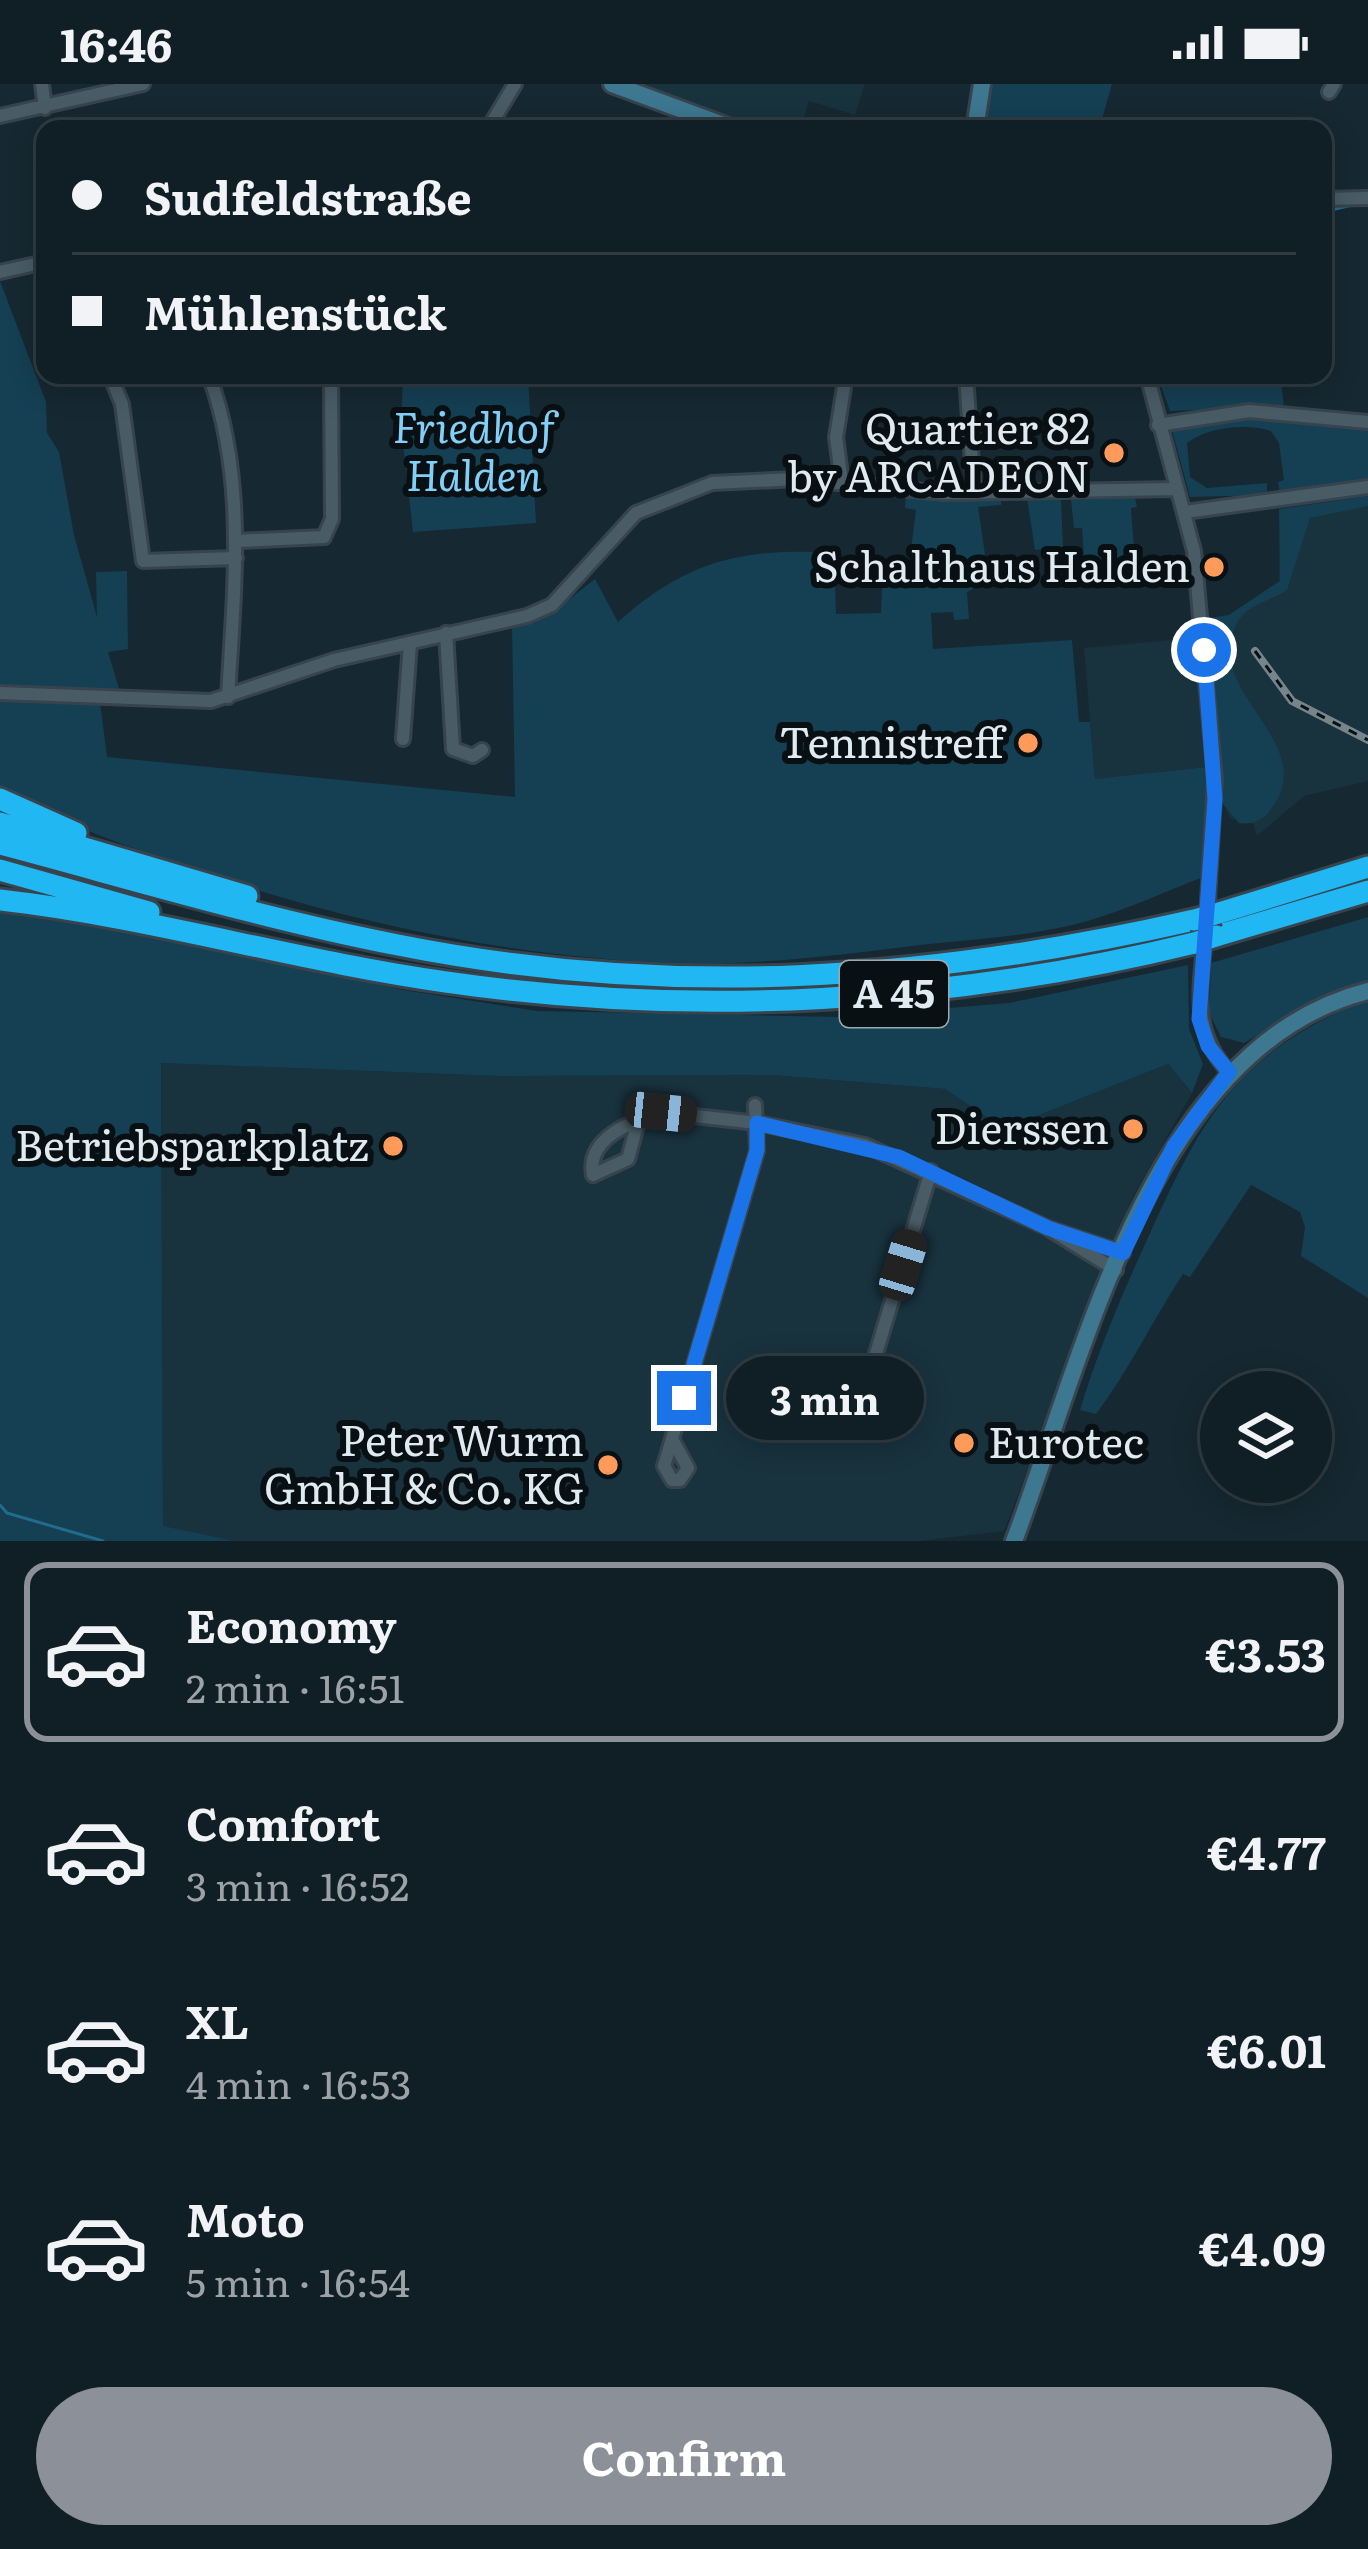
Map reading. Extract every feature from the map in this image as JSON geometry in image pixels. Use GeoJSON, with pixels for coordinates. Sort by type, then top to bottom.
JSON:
{"type":"FeatureCollection","features":[{"type":"Feature","properties":{"kind":"highway"},"geometry":{"type":"LineString","coordinates":[[0,799],[136,861]]}},
{"type":"Feature","properties":{"kind":"highway"},"geometry":{"type":"LineString","coordinates":[[0,824],[136,861],[351,933]]}},
{"type":"Feature","properties":{"kind":"highway","name":"A 45"},"geometry":{"type":"LineString","coordinates":[[0,844],[396,945],[575,971],[756,980],[972,964],[1194,931],[1216,936],[1368,890]]}},
{"type":"Feature","properties":{"kind":"highway","name":"A 45"},"geometry":{"type":"LineString","coordinates":[[0,870],[264,946],[445,982],[607,998],[779,1001],[1014,980],[1194,931],[1219,913],[1368,868]]}},
{"type":"Feature","properties":{"kind":"highway"},"geometry":{"type":"LineString","coordinates":[[0,896],[264,946]]}},
{"type":"Feature","properties":{"kind":"street"},"geometry":{"type":"LineString","coordinates":[[42,84],[45,108]]}},
{"type":"Feature","properties":{"kind":"street"},"geometry":{"type":"LineString","coordinates":[[0,116],[143,84]]}},
{"type":"Feature","properties":{"kind":"street"},"geometry":{"type":"LineString","coordinates":[[493,120],[515,84]]}},
{"type":"Feature","properties":{"kind":"street"},"geometry":{"type":"LineString","coordinates":[[612,84],[710,120]]}},
{"type":"Feature","properties":{"kind":"street"},"geometry":{"type":"LineString","coordinates":[[976,120],[982,84]]}},
{"type":"Feature","properties":{"kind":"street"},"geometry":{"type":"LineString","coordinates":[[1332,199],[1368,198]]}},
{"type":"Feature","properties":{"kind":"street"},"geometry":{"type":"LineString","coordinates":[[0,272],[36,264]]}},
{"type":"Feature","properties":{"kind":"street"},"geometry":{"type":"LineString","coordinates":[[114,384],[122,404],[143,561]]}},
{"type":"Feature","properties":{"kind":"street"},"geometry":{"type":"LineString","coordinates":[[212,384],[228,437],[237,541],[228,697]]}},
{"type":"Feature","properties":{"kind":"street"},"geometry":{"type":"LineString","coordinates":[[237,541],[324,538],[332,519],[332,384]]}},
{"type":"Feature","properties":{"kind":"street"},"geometry":{"type":"LineString","coordinates":[[842,483],[836,437],[845,384]]}},
{"type":"Feature","properties":{"kind":"street"},"geometry":{"type":"LineString","coordinates":[[967,384],[974,492]]}},
{"type":"Feature","properties":{"kind":"street"},"geometry":{"type":"LineString","coordinates":[[1149,384],[1185,512],[1196,573],[1215,779],[1199,1019],[1208,1046],[1229,1072]]}},
{"type":"Feature","properties":{"kind":"street"},"geometry":{"type":"LineString","coordinates":[[1158,425],[1249,411],[1368,422]]}},
{"type":"Feature","properties":{"kind":"street"},"geometry":{"type":"LineString","coordinates":[[0,693],[169,703],[228,697],[304,669],[541,612],[636,513],[698,486],[758,479],[842,483],[879,490],[1176,489]]}},
{"type":"Feature","properties":{"kind":"street"},"geometry":{"type":"LineString","coordinates":[[1185,512],[1368,487]]}},
{"type":"Feature","properties":{"kind":"street"},"geometry":{"type":"LineString","coordinates":[[124,566],[143,561],[236,558]]}},
{"type":"Feature","properties":{"kind":"street"},"geometry":{"type":"LineString","coordinates":[[446,633],[453,748],[457,754],[473,756],[482,751]]}},
{"type":"Feature","properties":{"kind":"street"},"geometry":{"type":"LineString","coordinates":[[404,739],[410,643]]}},
{"type":"Feature","properties":{"kind":"street"},"geometry":{"type":"LineString","coordinates":[[1014,1541],[1119,1261],[1174,1146],[1229,1072],[1298,1019],[1368,992]]}},
{"type":"Feature","properties":{"kind":"street"},"geometry":{"type":"LineString","coordinates":[[672,1439],[757,1150],[755,1105]]}},
{"type":"Feature","properties":{"kind":"street"},"geometry":{"type":"LineString","coordinates":[[638,1122],[628,1160],[593,1174],[592,1160],[601,1141],[638,1122],[661,1112],[757,1123],[865,1145],[932,1171],[1119,1261]]}},
{"type":"Feature","properties":{"kind":"street"},"geometry":{"type":"LineString","coordinates":[[866,1389],[932,1171]]}},
{"type":"Feature","properties":{"kind":"shaded area"},"geometry":{"type":"Polygon","coordinates":[[[639,84],[865,84],[855,115],[809,101],[803,120],[741,120],[639,84]]]}},
{"type":"Feature","properties":{"kind":"shaded area"},"geometry":{"type":"Polygon","coordinates":[[[1368,506],[1368,781],[1304,796],[1257,836],[1253,823],[1231,819],[1223,804],[1209,618],[1229,615],[1279,581],[1280,522],[1368,506]]]}},
{"type":"Feature","properties":{"kind":"shaded area"},"geometry":{"type":"Polygon","coordinates":[[[1194,638],[1207,767],[1095,780],[1084,648],[1194,638]]]}},
{"type":"Feature","properties":{"kind":"shaded area"},"geometry":{"type":"Polygon","coordinates":[[[161,1063],[498,1076],[771,1075],[945,1089],[1004,1129],[1168,1064],[1192,1093],[1133,1196],[1004,1531],[920,1541],[235,1541],[163,1527],[161,1063]]]}},
{"type":"Feature","properties":{"kind":"green space"},"geometry":{"type":"Polygon","coordinates":[[[985,84],[1112,84],[1103,120],[983,120],[985,84]]]}},
{"type":"Feature","properties":{"kind":"green space"},"geometry":{"type":"Polygon","coordinates":[[[0,281],[46,402],[47,433],[59,452],[74,535],[97,617],[96,572],[127,571],[128,649],[108,652],[121,695],[99,694],[107,757],[515,797],[512,625],[554,611],[595,579],[618,622],[693,571],[744,556],[802,552],[834,553],[836,614],[881,613],[883,563],[909,565],[916,510],[905,508],[906,495],[1001,499],[1001,505],[978,507],[989,581],[967,592],[969,619],[954,620],[953,612],[931,613],[933,649],[1072,640],[1079,722],[1090,722],[1095,779],[1207,767],[1201,878],[1132,906],[1049,930],[736,963],[588,957],[415,931],[245,887],[0,794],[0,281]]]}},
{"type":"Feature","properties":{"kind":"green space","name":"Friedhof Halden"},"geometry":{"type":"Polygon","coordinates":[[[403,384],[528,384],[536,523],[413,532],[401,426],[403,384]]]}},
{"type":"Feature","properties":{"kind":"green space"},"geometry":{"type":"Polygon","coordinates":[[[1160,384],[1281,384],[1284,406],[1170,411],[1160,384]]]}},
{"type":"Feature","properties":{"kind":"green space"},"geometry":{"type":"Polygon","coordinates":[[[1258,417],[1368,427],[1368,481],[1280,495],[1278,482],[1284,480],[1279,443],[1271,431],[1228,428],[1187,443],[1190,477],[1207,488],[1267,483],[1267,495],[1190,497],[1172,430],[1258,417]]]}},
{"type":"Feature","properties":{"kind":"green space"},"geometry":{"type":"Polygon","coordinates":[[[1368,496],[1368,506],[1310,518],[1287,590],[1251,608],[1235,627],[1230,650],[1234,673],[1273,738],[1284,773],[1281,791],[1268,813],[1257,821],[1239,823],[1223,804],[1209,618],[1229,615],[1280,581],[1279,509],[1368,496]]]}},
{"type":"Feature","properties":{"kind":"green space"},"geometry":{"type":"Polygon","coordinates":[[[1027,498],[1061,500],[1063,547],[1035,550],[1027,498]]]}},
{"type":"Feature","properties":{"kind":"green space"},"geometry":{"type":"Polygon","coordinates":[[[1135,498],[1137,507],[1131,508],[1135,564],[1160,567],[1085,570],[1082,528],[1074,528],[1071,500],[1135,498]]]}},
{"type":"Feature","properties":{"kind":"green space"},"geometry":{"type":"Polygon","coordinates":[[[0,904],[404,990],[537,1011],[839,1017],[1009,1003],[1188,965],[1189,1029],[1203,1064],[1192,1093],[1168,1064],[1004,1129],[945,1089],[771,1075],[498,1076],[161,1063],[163,1526],[235,1541],[0,1541],[0,904]]]}},
{"type":"Feature","properties":{"kind":"green space"},"geometry":{"type":"Polygon","coordinates":[[[1368,917],[1368,982],[1331,993],[1244,1043],[1221,1037],[1209,1013],[1211,963],[1368,917]]]}},
{"type":"Feature","properties":{"kind":"green space"},"geometry":{"type":"Polygon","coordinates":[[[1368,999],[1368,1298],[1301,1256],[1305,1227],[1300,1212],[1251,1185],[1190,1277],[1183,1274],[1096,1414],[1080,1410],[1131,1275],[1210,1119],[1232,1089],[1288,1040],[1368,999]]]}},
{"type":"Feature","properties":{"kind":"waterway"},"geometry":{"type":"LineString","coordinates":[[1332,210],[1356,204]]}},
{"type":"Feature","properties":{"kind":"waterway"},"geometry":{"type":"LineString","coordinates":[[0,1505],[7,1513],[103,1541]]}},
{"type":"Feature","properties":{"kind":"railway"},"geometry":{"type":"LineString","coordinates":[[1255,651],[1292,701],[1368,740]]}},
{"type":"Feature","properties":{"kind":"place","name":"Quartier 82 by ARCADEON"},"geometry":{"type":"Point","coordinates":[1114,453]}},
{"type":"Feature","properties":{"kind":"place","name":"Schalthaus Halden"},"geometry":{"type":"Point","coordinates":[1214,567]}},
{"type":"Feature","properties":{"kind":"place","name":"Tennistreff"},"geometry":{"type":"Point","coordinates":[1028,743]}},
{"type":"Feature","properties":{"kind":"place","name":"Dierssen"},"geometry":{"type":"Point","coordinates":[1133,1129]}},
{"type":"Feature","properties":{"kind":"place","name":"Betriebsparkplatz"},"geometry":{"type":"Point","coordinates":[393,1146]}},
{"type":"Feature","properties":{"kind":"place","name":"Eurotec"},"geometry":{"type":"Point","coordinates":[964,1443]}},
{"type":"Feature","properties":{"kind":"place","name":"Peter Wurm GmbH & Co. KG"},"geometry":{"type":"Point","coordinates":[608,1465]}},
{"type":"Feature","properties":{"kind":"route"},"geometry":{"type":"LineString","coordinates":[[684,1398],[757,1150],[757,1123],[845,1140],[899,1157],[1048,1228],[1123,1253],[1174,1146],[1229,1072],[1208,1046],[1199,1019],[1215,799],[1204,650]]}}]}
